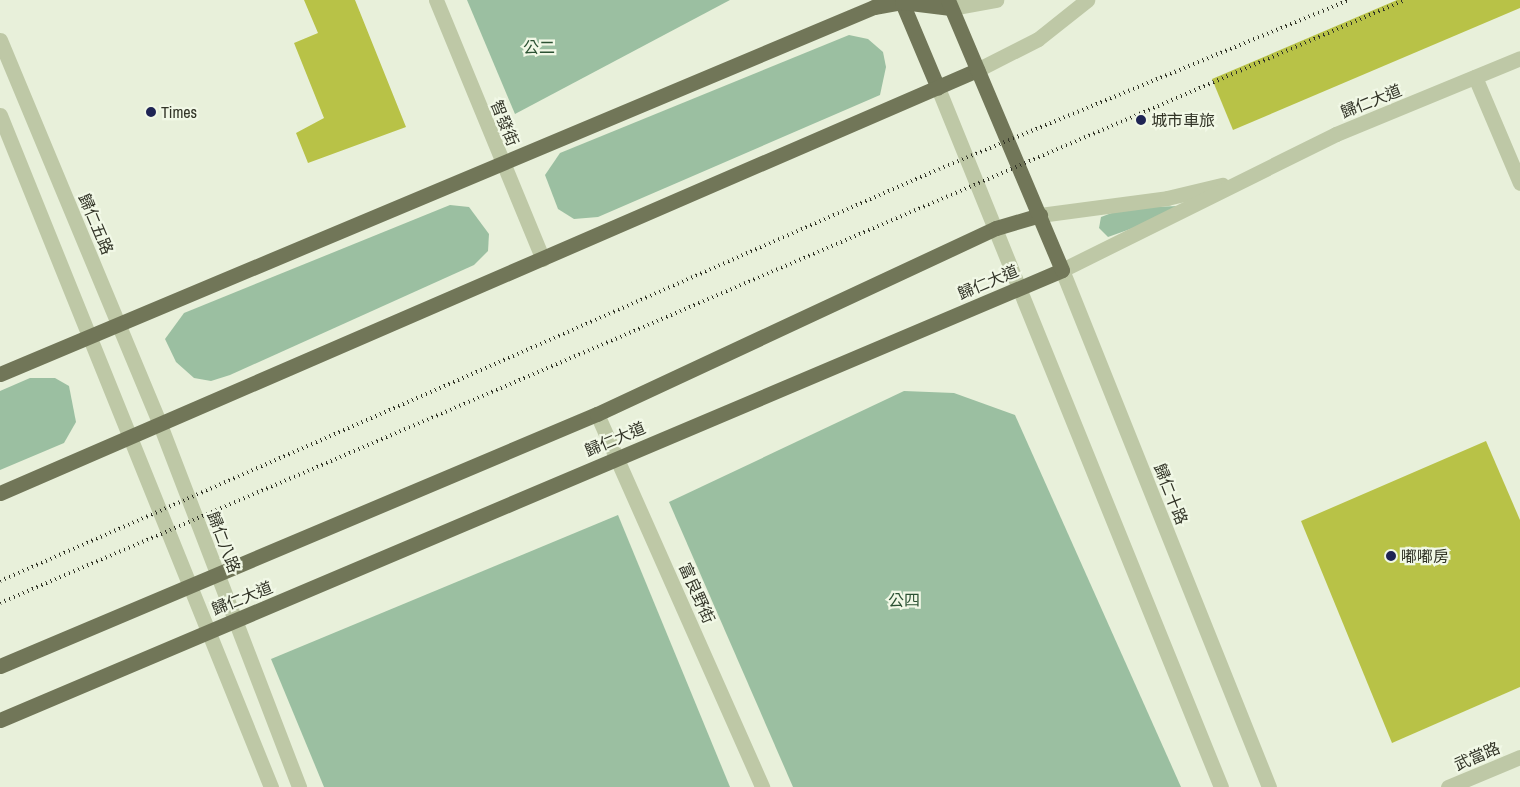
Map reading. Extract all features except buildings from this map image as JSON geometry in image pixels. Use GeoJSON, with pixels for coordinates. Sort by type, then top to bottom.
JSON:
{"type":"FeatureCollection","features":[{"type":"Feature","properties":{"kind":"main road"},"geometry":{"type":"LineString","coordinates":[[902,1],[938,88]]}},
{"type":"Feature","properties":{"kind":"main road"},"geometry":{"type":"LineString","coordinates":[[0,374],[92,338],[504,166],[874,7],[902,1],[949,4]]}},
{"type":"Feature","properties":{"kind":"main road","name":"歸仁十路"},"geometry":{"type":"LineString","coordinates":[[949,4],[1062,270]]}},
{"type":"Feature","properties":{"kind":"main road"},"geometry":{"type":"LineString","coordinates":[[0,492],[130,434],[543,259],[977,70]]}},
{"type":"Feature","properties":{"kind":"main road","name":"歸仁大道"},"geometry":{"type":"LineString","coordinates":[[0,666],[597,414],[996,228],[1040,215]]}},
{"type":"Feature","properties":{"kind":"main road","name":"歸仁大道"},"geometry":{"type":"LineString","coordinates":[[0,720],[1062,270]]}},
{"type":"Feature","properties":{"kind":"street","name":"智發街"},"geometry":{"type":"LineString","coordinates":[[436,0],[543,259]]}},
{"type":"Feature","properties":{"kind":"street"},"geometry":{"type":"LineString","coordinates":[[949,4],[996,0]]}},
{"type":"Feature","properties":{"kind":"street"},"geometry":{"type":"LineString","coordinates":[[977,70],[1038,39],[1087,0]]}},
{"type":"Feature","properties":{"kind":"street","name":"歸仁五路"},"geometry":{"type":"LineString","coordinates":[[0,40],[159,422]]}},
{"type":"Feature","properties":{"kind":"street","name":"歸仁大道"},"geometry":{"type":"LineString","coordinates":[[1062,270],[1336,134],[1520,58]]}},
{"type":"Feature","properties":{"kind":"street"},"geometry":{"type":"LineString","coordinates":[[1476,77],[1519,179]]}},
{"type":"Feature","properties":{"kind":"street"},"geometry":{"type":"LineString","coordinates":[[938,88],[1021,287],[1221,787]]}},
{"type":"Feature","properties":{"kind":"street"},"geometry":{"type":"LineString","coordinates":[[0,116],[92,338],[271,787]]}},
{"type":"Feature","properties":{"kind":"street","name":"歸仁大道"},"geometry":{"type":"LineString","coordinates":[[1040,215],[1167,198],[1238,181]]}},
{"type":"Feature","properties":{"kind":"street","name":"歸仁十路"},"geometry":{"type":"LineString","coordinates":[[1062,270],[1268,787]]}},
{"type":"Feature","properties":{"kind":"street","name":"富良野街"},"geometry":{"type":"LineString","coordinates":[[597,414],[618,457],[762,787]]}},
{"type":"Feature","properties":{"kind":"street","name":"歸仁八路"},"geometry":{"type":"LineString","coordinates":[[159,422],[299,787]]}},
{"type":"Feature","properties":{"kind":"street","name":"武當路"},"geometry":{"type":"LineString","coordinates":[[1448,787],[1520,757]]}},
{"type":"Feature","properties":{"kind":"green space","name":"公二"},"geometry":{"type":"Polygon","coordinates":[[[467,0],[730,0],[515,114],[467,0]]]}},
{"type":"Feature","properties":{"kind":"green space"},"geometry":{"type":"Polygon","coordinates":[[[849,35],[868,39],[883,52],[886,67],[880,95],[598,217],[574,219],[558,209],[545,175],[560,153],[849,35]]]}},
{"type":"Feature","properties":{"kind":"green space"},"geometry":{"type":"Polygon","coordinates":[[[450,205],[469,207],[489,234],[488,251],[474,265],[230,375],[211,381],[194,378],[176,362],[165,339],[184,313],[450,205]]]}},
{"type":"Feature","properties":{"kind":"green space"},"geometry":{"type":"Polygon","coordinates":[[[1179,206],[1175,213],[1108,237],[1099,228],[1101,217],[1125,208],[1179,206]]]}},
{"type":"Feature","properties":{"kind":"green space"},"geometry":{"type":"Polygon","coordinates":[[[30,378],[55,378],[69,386],[76,422],[64,443],[0,470],[0,391],[30,378]]]}},
{"type":"Feature","properties":{"kind":"green space","name":"公四"},"geometry":{"type":"Polygon","coordinates":[[[904,391],[954,393],[1015,415],[1181,787],[793,787],[669,502],[904,391]]]}},
{"type":"Feature","properties":{"kind":"green space"},"geometry":{"type":"Polygon","coordinates":[[[618,515],[730,787],[324,787],[271,659],[618,515]]]}},
{"type":"Feature","properties":{"kind":"railway"},"geometry":{"type":"LineString","coordinates":[[0,581],[939,169],[1350,0]]}},
{"type":"Feature","properties":{"kind":"railway"},"geometry":{"type":"LineString","coordinates":[[0,603],[1405,0]]}},
{"type":"Feature","properties":{"kind":"place","name":"Times"},"geometry":{"type":"Point","coordinates":[151,112]}},
{"type":"Feature","properties":{"kind":"place","name":"城市車旅"},"geometry":{"type":"Point","coordinates":[1141,120]}},
{"type":"Feature","properties":{"kind":"place","name":"嘟嘟房"},"geometry":{"type":"Point","coordinates":[1391,556]}}]}
